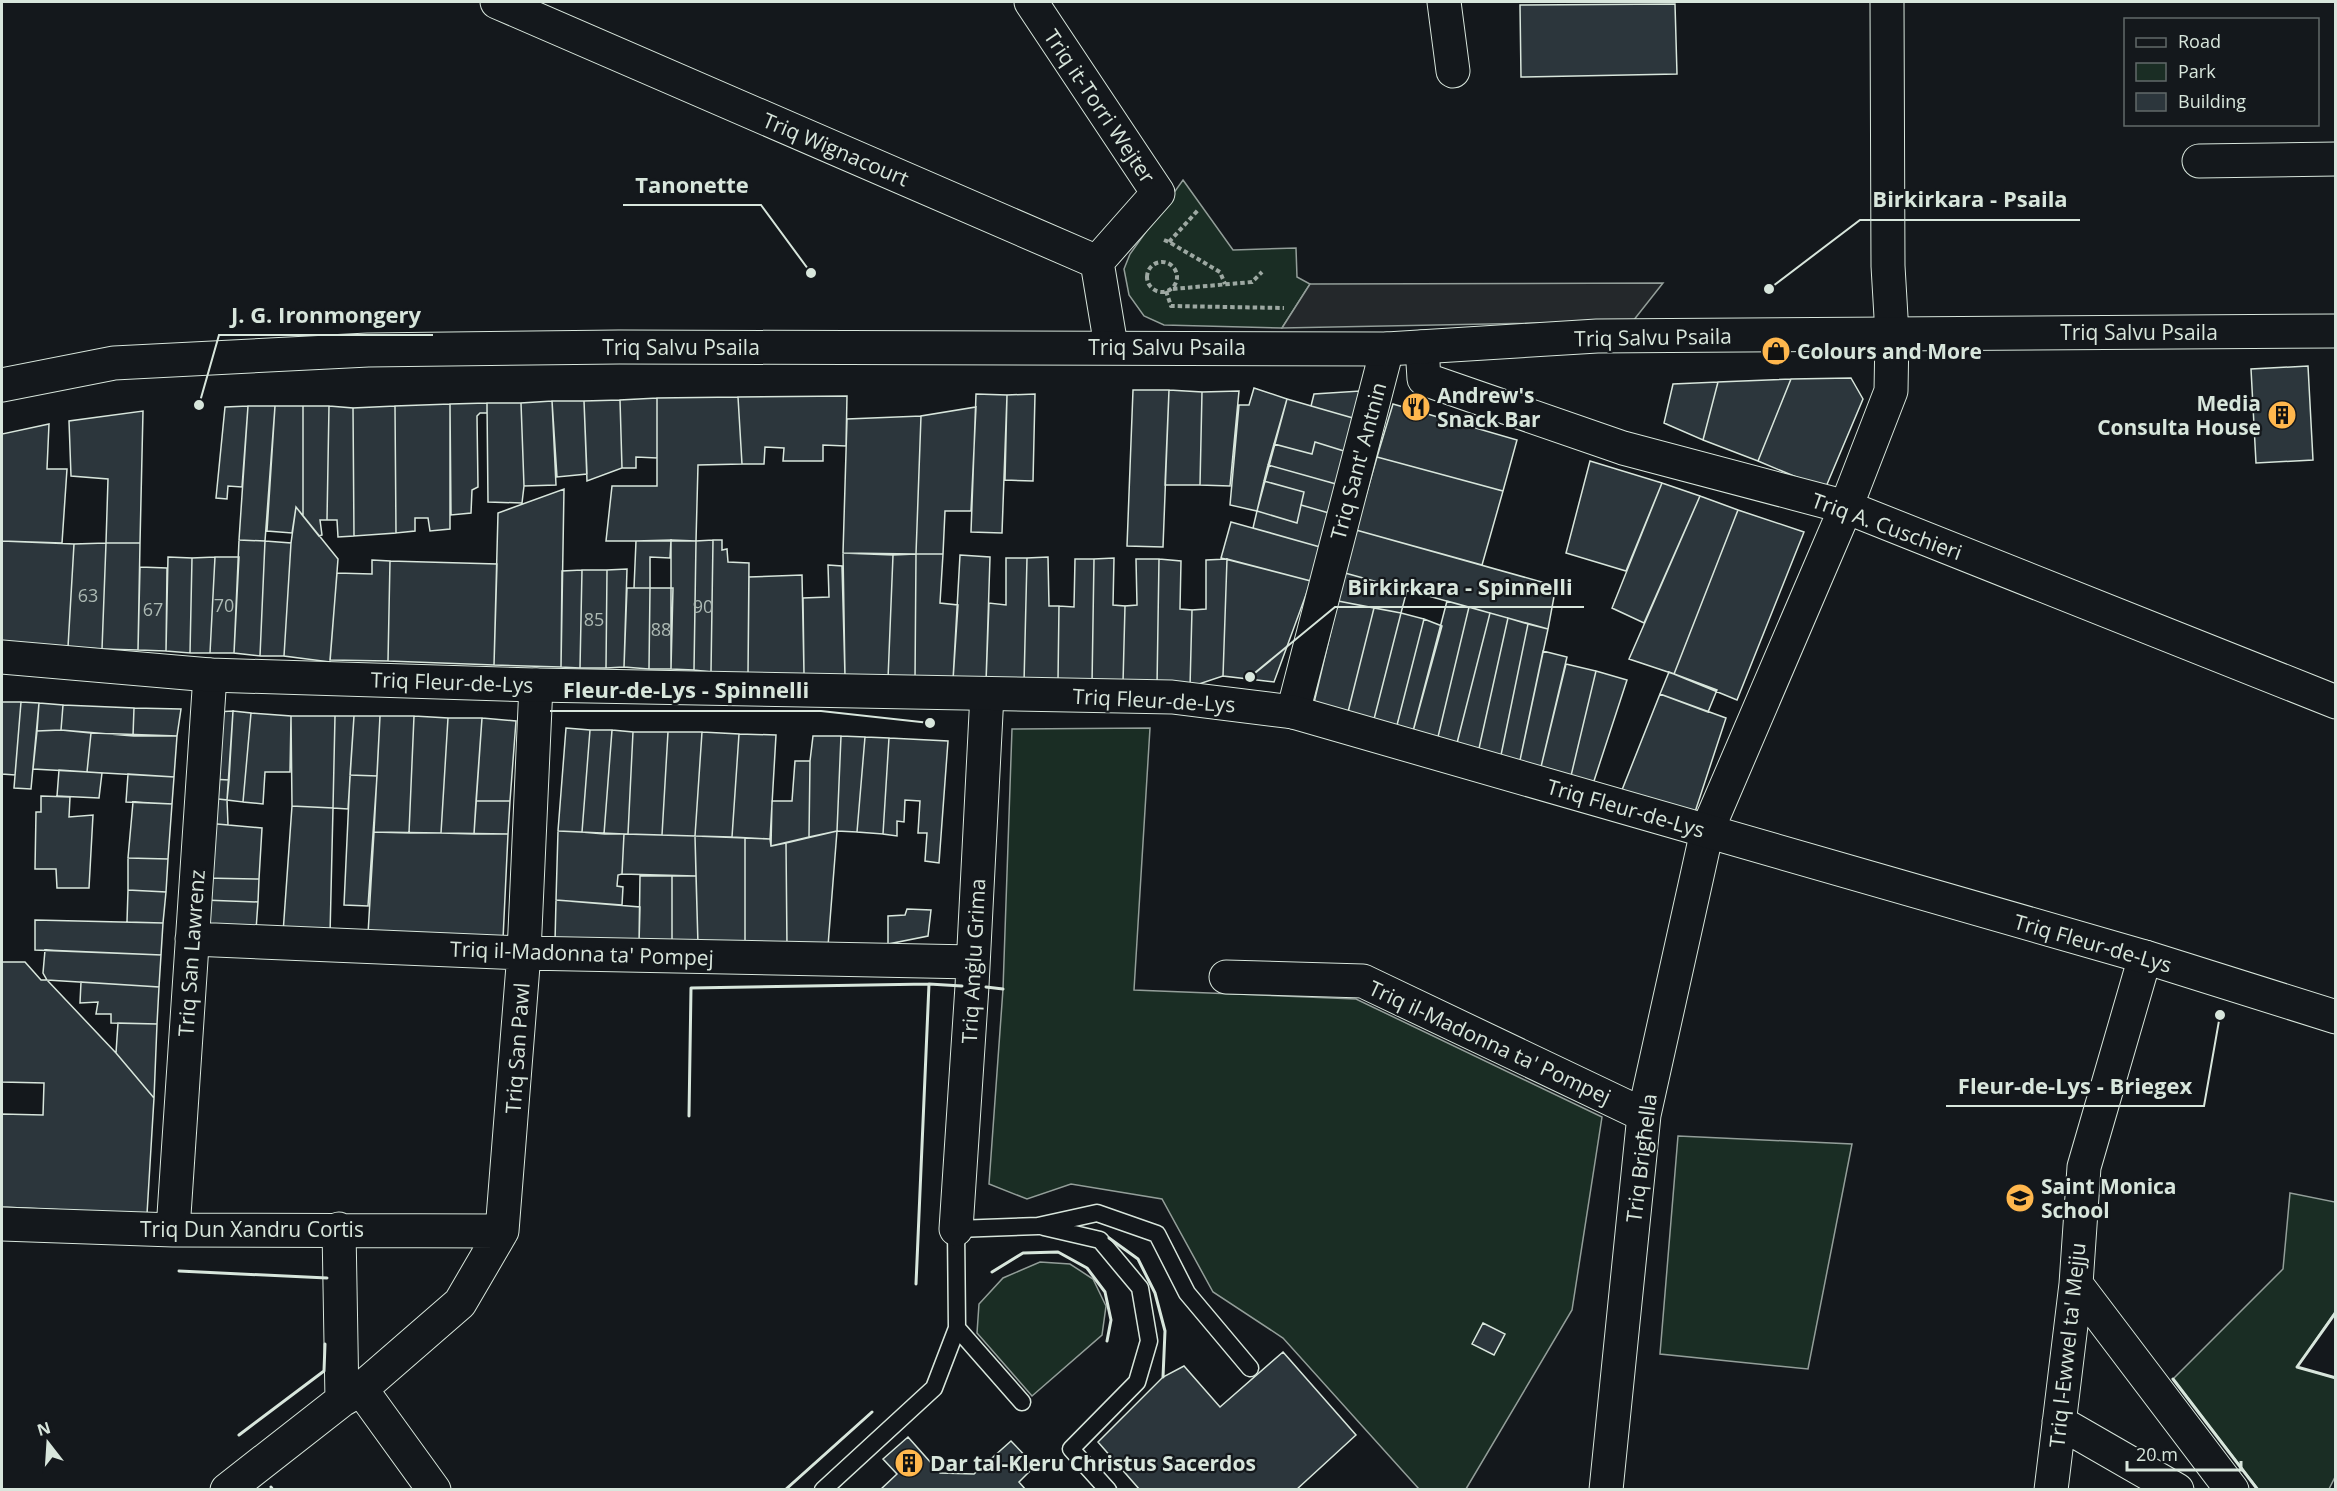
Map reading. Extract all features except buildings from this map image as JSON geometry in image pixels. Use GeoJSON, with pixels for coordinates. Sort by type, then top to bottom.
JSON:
{"type":"FeatureCollection","features":[{"type":"Feature","properties":{"kind":"street","name":"Triq Wignacourt"},"geometry":{"type":"LineString","coordinates":[[497,2],[1097,262]]}},
{"type":"Feature","properties":{"kind":"street","name":"Triq it-Torri Wejter"},"geometry":{"type":"LineString","coordinates":[[1031,2],[1158,193],[1097,262]]}},
{"type":"Feature","properties":{"kind":"street"},"geometry":{"type":"LineString","coordinates":[[1444,2],[1453,70]]}},
{"type":"Feature","properties":{"kind":"street","name":"Triq Brigħella"},"geometry":{"type":"LineString","coordinates":[[1606,1490],[1644,1114],[1707,831],[1846,507],[1891,391],[1887,2]]}},
{"type":"Feature","properties":{"kind":"street"},"geometry":{"type":"LineString","coordinates":[[2199,161],[2336,159]]}},
{"type":"Feature","properties":{"kind":"street"},"geometry":{"type":"LineString","coordinates":[[1097,262],[1111,346]]}},
{"type":"Feature","properties":{"kind":"street","name":"Triq Salvu Psaila"},"geometry":{"type":"LineString","coordinates":[[2,385],[114,363],[368,350],[1111,346],[1387,349],[1597,336],[2336,331]]}},
{"type":"Feature","properties":{"kind":"street","name":"Triq A. Cuschieri"},"geometry":{"type":"LineString","coordinates":[[1422,347],[1424,379],[1623,448],[1846,507],[2336,702]]}},
{"type":"Feature","properties":{"kind":"street","name":"Triq Sant' Antnin"},"geometry":{"type":"LineString","coordinates":[[1293,712],[1387,349]]}},
{"type":"Feature","properties":{"kind":"street","name":"Triq Fleur-de-Lys"},"geometry":{"type":"LineString","coordinates":[[2,657],[210,675],[536,685],[1172,697],[1293,712],[2145,957],[2336,1017]]}},
{"type":"Feature","properties":{"kind":"street","name":"Triq San Lawrenz"},"geometry":{"type":"LineString","coordinates":[[173,1230],[210,675]]}},
{"type":"Feature","properties":{"kind":"street","name":"Triq San Pawl"},"geometry":{"type":"LineString","coordinates":[[502,1231],[524,952],[536,685]]}},
{"type":"Feature","properties":{"kind":"street","name":"Triq Anġlu Grima"},"geometry":{"type":"LineString","coordinates":[[956,1229],[987,694]]}},
{"type":"Feature","properties":{"kind":"street","name":"Triq il-Madonna ta' Pompej"},"geometry":{"type":"LineString","coordinates":[[192,939],[524,952],[972,962]]}},
{"type":"Feature","properties":{"kind":"street","name":"Triq l-Ewwel ta' Mejju"},"geometry":{"type":"LineString","coordinates":[[2051,1490],[2076,1284],[2084,1167],[2145,957]]}},
{"type":"Feature","properties":{"kind":"street","name":"Triq il-Madonna ta' Pompej"},"geometry":{"type":"LineString","coordinates":[[1226,977],[1364,981],[1644,1114]]}},
{"type":"Feature","properties":{"kind":"street","name":"Triq Dun Xandru Cortis"},"geometry":{"type":"LineString","coordinates":[[2,1224],[173,1230],[502,1231]]}},
{"type":"Feature","properties":{"kind":"street"},"geometry":{"type":"LineString","coordinates":[[339,1229],[352,1394],[434,1490]]}},
{"type":"Feature","properties":{"kind":"street"},"geometry":{"type":"LineString","coordinates":[[227,1490],[352,1394],[460,1303],[502,1231]]}},
{"type":"Feature","properties":{"kind":"street"},"geometry":{"type":"LineString","coordinates":[[2076,1284],[2232,1490]]}},
{"type":"Feature","properties":{"kind":"street"},"geometry":{"type":"LineString","coordinates":[[2059,1422],[2177,1490]]}},
{"type":"Feature","properties":{"kind":"lane"},"geometry":{"type":"LineString","coordinates":[[823,1490],[934,1388],[957,1328],[956,1229],[1038,1226],[1097,1213],[1157,1234],[1187,1293],[1250,1368]]}},
{"type":"Feature","properties":{"kind":"lane"},"geometry":{"type":"LineString","coordinates":[[1038,1226],[1100,1240],[1140,1288],[1149,1341],[1137,1382],[1071,1449],[1108,1490]]}},
{"type":"Feature","properties":{"kind":"lane"},"geometry":{"type":"LineString","coordinates":[[957,1328],[1022,1402]]}},
{"type":"Feature","properties":{"kind":"path"},"geometry":{"type":"LineString","coordinates":[[1169,242],[1199,209]]}},
{"type":"Feature","properties":{"kind":"path"},"geometry":{"type":"LineString","coordinates":[[1160,240],[1169,242],[1220,272],[1225,284]]}},
{"type":"Feature","properties":{"kind":"path"},"geometry":{"type":"LineString","coordinates":[[1172,289],[1176,280],[1175,270],[1168,263],[1157,262],[1149,268],[1147,282],[1153,290],[1166,291],[1252,282],[1262,272]]}},
{"type":"Feature","properties":{"kind":"path"},"geometry":{"type":"LineString","coordinates":[[1166,291],[1171,306],[1284,308]]}},
{"type":"Feature","properties":{"kind":"green space"},"geometry":{"type":"Polygon","coordinates":[[[1183,180],[1233,250],[1296,248],[1297,277],[1310,284],[1282,328],[1164,325],[1144,316],[1129,295],[1124,269],[1130,254],[1183,180]]]}},
{"type":"Feature","properties":{"kind":"green space"},"geometry":{"type":"Polygon","coordinates":[[[1150,728],[1134,990],[1356,999],[1602,1117],[1572,1310],[1466,1489],[1419,1489],[1283,1338],[1213,1292],[1162,1199],[1071,1184],[1027,1199],[989,1184],[1003,989],[1012,729],[1150,728]]]}},
{"type":"Feature","properties":{"kind":"green space"},"geometry":{"type":"Polygon","coordinates":[[[1678,1136],[1852,1144],[1808,1369],[1660,1354],[1678,1136]]]}},
{"type":"Feature","properties":{"kind":"green space"},"geometry":{"type":"Polygon","coordinates":[[[2290,1193],[2335,1202],[2335,1312],[2297,1367],[2335,1378],[2335,1477],[2329,1489],[2258,1489],[2173,1379],[2283,1269],[2290,1193]]]}},
{"type":"Feature","properties":{"kind":"green space"},"geometry":{"type":"Polygon","coordinates":[[[1040,1262],[1070,1264],[1093,1279],[1106,1306],[1102,1335],[1032,1396],[977,1333],[979,1304],[1003,1278],[1040,1262]]]}},
{"type":"Feature","properties":{"kind":"shaded area"},"geometry":{"type":"Polygon","coordinates":[[[1663,283],[1633,321],[1282,328],[1310,284],[1663,283]]]}},
{"type":"Feature","properties":{"kind":"wall"},"geometry":{"type":"LineString","coordinates":[[929,984],[962,986]]}},
{"type":"Feature","properties":{"kind":"wall"},"geometry":{"type":"LineString","coordinates":[[689,1116],[691,988],[929,984],[916,1284]]}},
{"type":"Feature","properties":{"kind":"wall"},"geometry":{"type":"LineString","coordinates":[[986,987],[1003,989]]}},
{"type":"Feature","properties":{"kind":"wall"},"geometry":{"type":"LineString","coordinates":[[1109,1238],[1138,1259],[1155,1293],[1165,1331],[1163,1377]]}},
{"type":"Feature","properties":{"kind":"wall"},"geometry":{"type":"LineString","coordinates":[[992,1272],[1023,1253],[1058,1252],[1087,1268],[1105,1292],[1111,1320],[1107,1341]]}},
{"type":"Feature","properties":{"kind":"wall"},"geometry":{"type":"LineString","coordinates":[[179,1271],[327,1278]]}},
{"type":"Feature","properties":{"kind":"wall"},"geometry":{"type":"LineString","coordinates":[[2336,1312],[2297,1367],[2336,1378]]}},
{"type":"Feature","properties":{"kind":"wall"},"geometry":{"type":"LineString","coordinates":[[239,1435],[324,1371],[325,1344]]}},
{"type":"Feature","properties":{"kind":"wall"},"geometry":{"type":"LineString","coordinates":[[2173,1379],[2258,1490]]}},
{"type":"Feature","properties":{"kind":"wall"},"geometry":{"type":"LineString","coordinates":[[785,1490],[872,1412]]}},
{"type":"Feature","properties":{"kind":"place","name":"Tanonette"},"geometry":{"type":"Point","coordinates":[811,273]}},
{"type":"Feature","properties":{"kind":"place","name":"Birkirkara - Psaila"},"geometry":{"type":"Point","coordinates":[1769,289]}},
{"type":"Feature","properties":{"kind":"place","name":"Colours and More"},"geometry":{"type":"Point","coordinates":[1776,351]}},
{"type":"Feature","properties":{"kind":"place","name":"J. G. Ironmongery"},"geometry":{"type":"Point","coordinates":[199,405]}},
{"type":"Feature","properties":{"kind":"place","name":"Andrew's Snack Bar"},"geometry":{"type":"Point","coordinates":[1416,407]}},
{"type":"Feature","properties":{"kind":"place","name":"Media Consulta House"},"geometry":{"type":"Point","coordinates":[2282,415]}},
{"type":"Feature","properties":{"kind":"place","name":"Birkirkara - Spinnelli"},"geometry":{"type":"Point","coordinates":[1250,677]}},
{"type":"Feature","properties":{"kind":"place","name":"Fleur-de-Lys - Spinnelli"},"geometry":{"type":"Point","coordinates":[930,723]}},
{"type":"Feature","properties":{"kind":"place","name":"Fleur-de-Lys - Briegex"},"geometry":{"type":"Point","coordinates":[2220,1015]}},
{"type":"Feature","properties":{"kind":"place","name":"Saint Monica School"},"geometry":{"type":"Point","coordinates":[2020,1198]}},
{"type":"Feature","properties":{"kind":"place","name":"Dar tal-Kleru Christus Sacerdos"},"geometry":{"type":"Point","coordinates":[909,1463]}}]}
